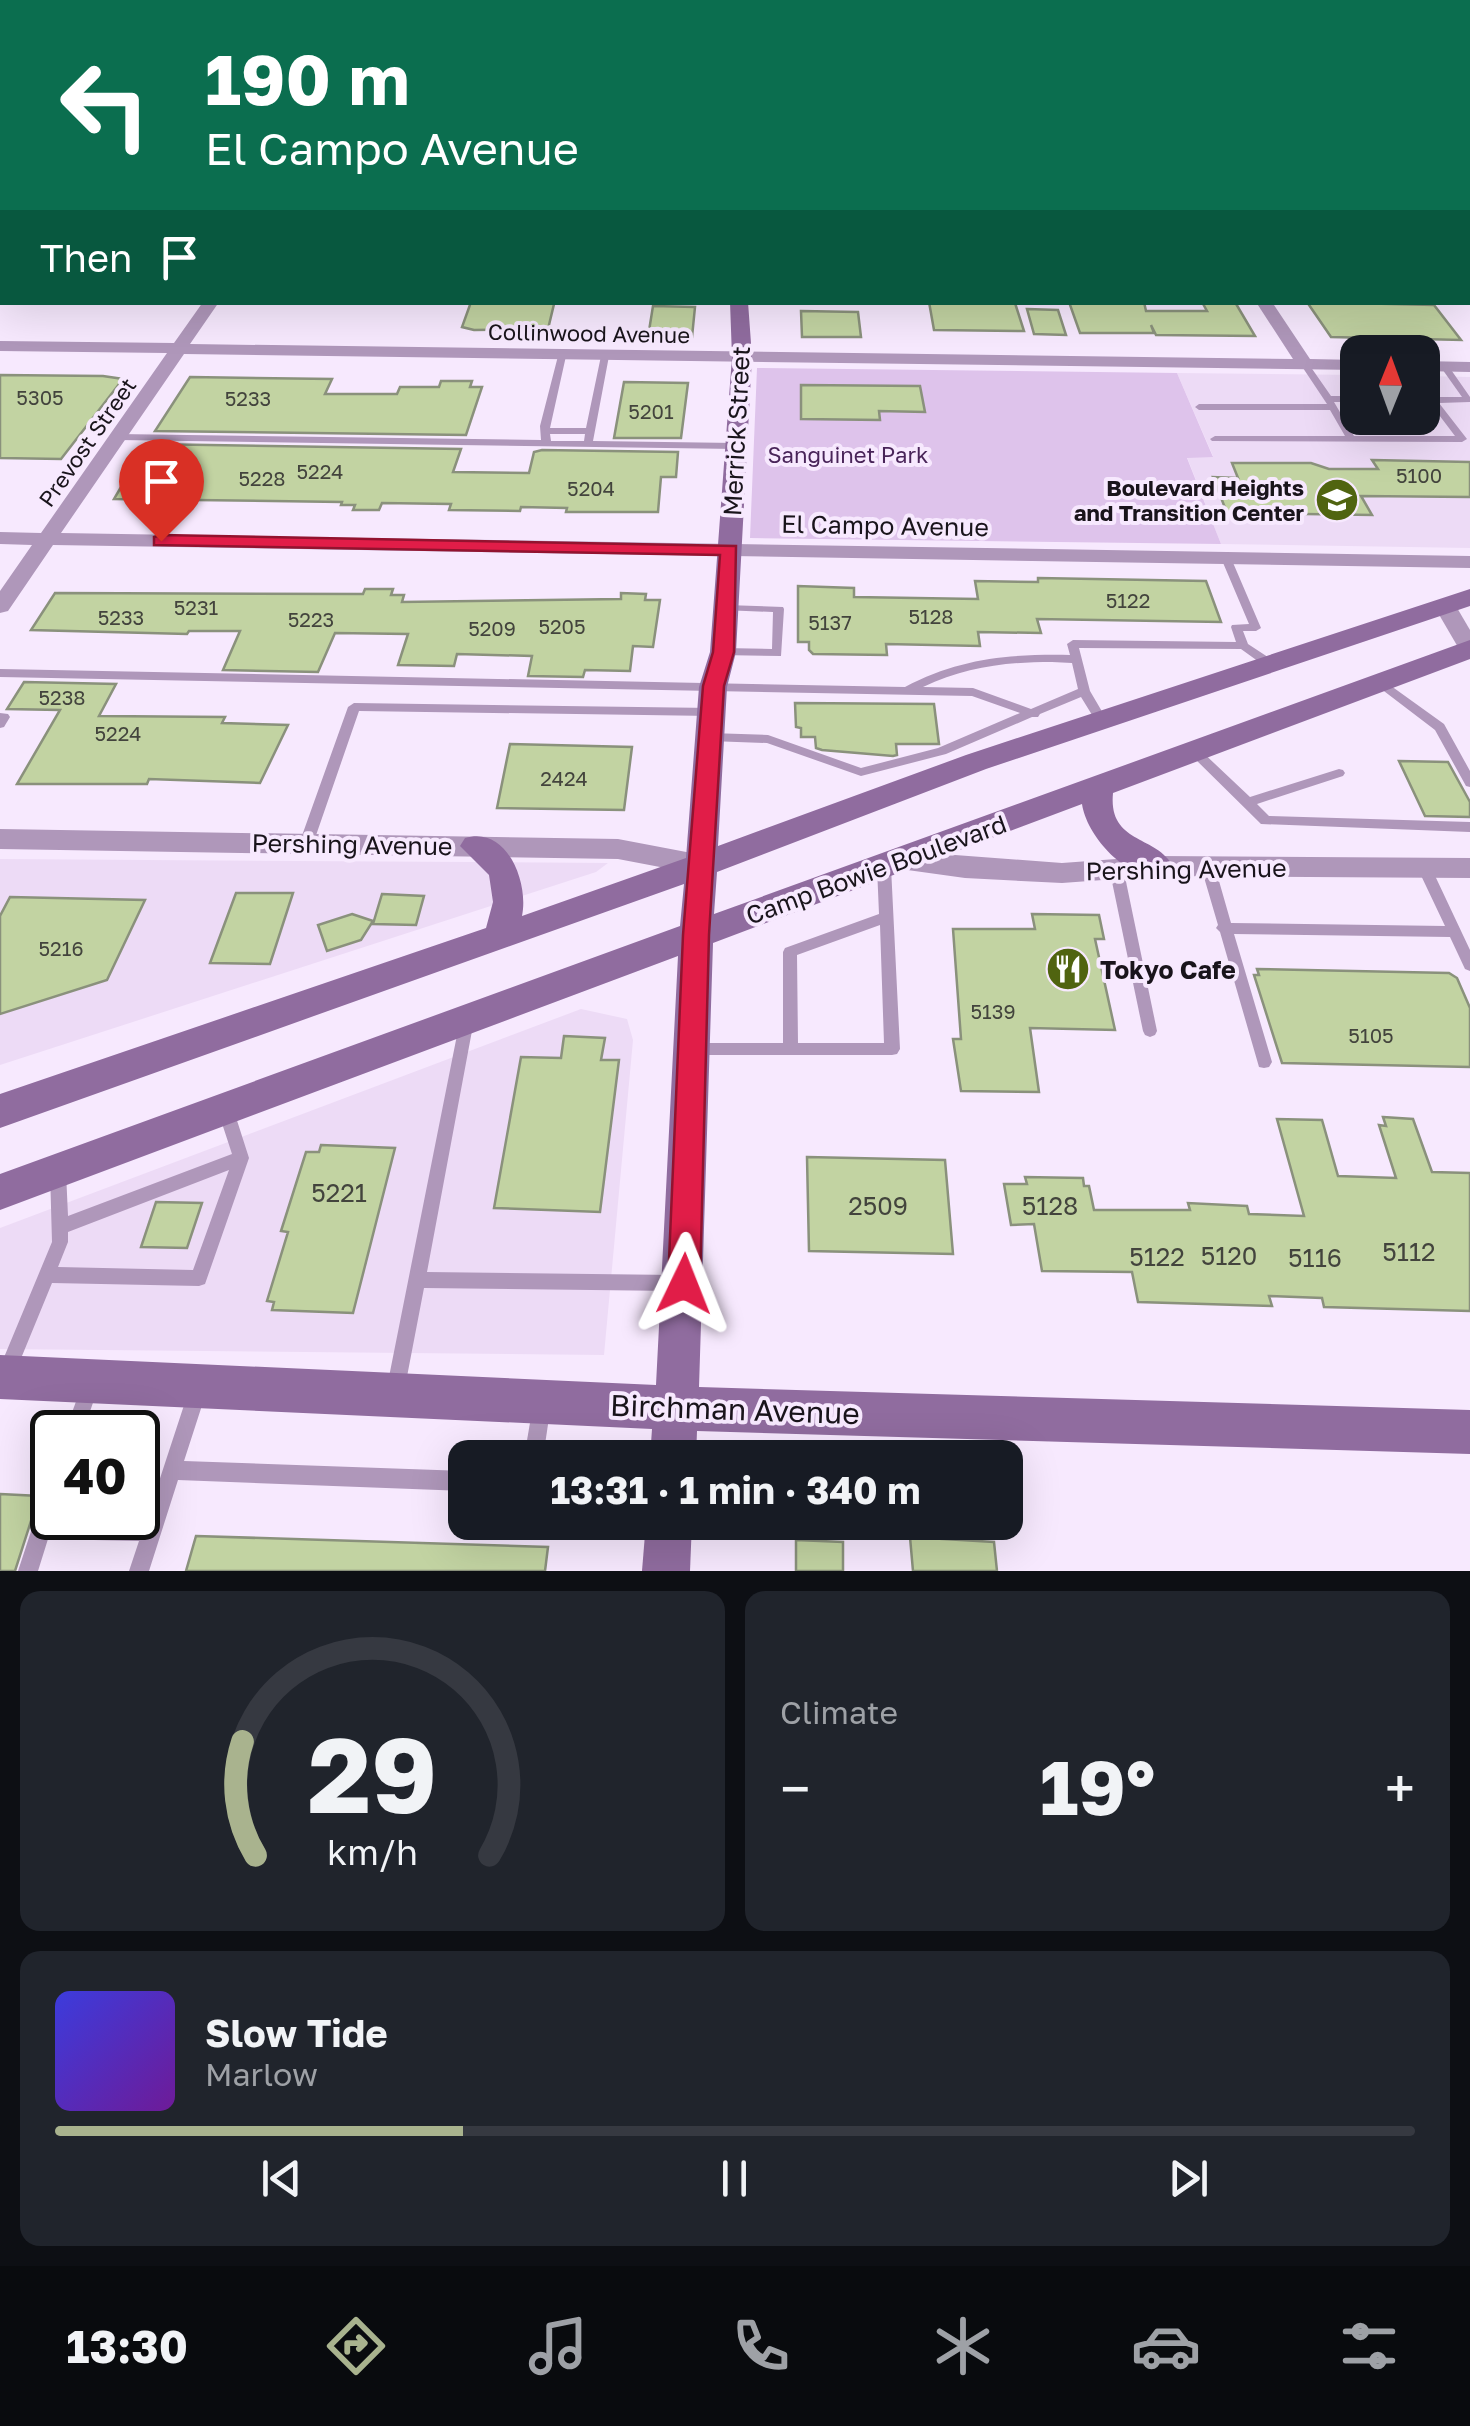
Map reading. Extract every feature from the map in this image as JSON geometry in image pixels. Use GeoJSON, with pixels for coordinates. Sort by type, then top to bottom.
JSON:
{"type":"FeatureCollection","features":[{"type":"Feature","properties":{"kind":"main road","name":"Merrick Street"},"geometry":{"type":"LineString","coordinates":[[674,1440],[684,1284],[696,935],[712,712],[724,652],[742,357],[739,305]]}},
{"type":"Feature","properties":{"kind":"main road"},"geometry":{"type":"LineString","coordinates":[[0,1111],[702,865],[985,747],[1101,720],[1458,601]]}},
{"type":"Feature","properties":{"kind":"main road","name":"Camp Bowie Boulevard"},"geometry":{"type":"LineString","coordinates":[[0,1192],[1470,649]]}},
{"type":"Feature","properties":{"kind":"main road"},"geometry":{"type":"LineString","coordinates":[[1098,787],[1095,813],[1104,830],[1117,843],[1157,866]]}},
{"type":"Feature","properties":{"kind":"main road"},"geometry":{"type":"LineString","coordinates":[[476,846],[504,870],[509,902],[500,937]]}},
{"type":"Feature","properties":{"kind":"main road","name":"Birchman Avenue"},"geometry":{"type":"LineString","coordinates":[[3,1377],[676,1408],[1470,1432]]}},
{"type":"Feature","properties":{"kind":"main road"},"geometry":{"type":"LineString","coordinates":[[666,1571],[668,1540]]}},
{"type":"Feature","properties":{"kind":"street","name":"Prevost Street"},"geometry":{"type":"LineString","coordinates":[[0,606],[208,305]]}},
{"type":"Feature","properties":{"kind":"street"},"geometry":{"type":"LineString","coordinates":[[1266,305],[1304,365]]}},
{"type":"Feature","properties":{"kind":"street","name":"Collinwood Avenue"},"geometry":{"type":"LineString","coordinates":[[0,346],[1340,366]]}},
{"type":"Feature","properties":{"kind":"street"},"geometry":{"type":"LineString","coordinates":[[1440,366],[1470,367]]}},
{"type":"Feature","properties":{"kind":"street","name":"El Campo Avenue"},"geometry":{"type":"LineString","coordinates":[[0,538],[1470,562]]}},
{"type":"Feature","properties":{"kind":"street"},"geometry":{"type":"LineString","coordinates":[[1458,601],[1470,649]]}},
{"type":"Feature","properties":{"kind":"street","name":"Pershing Avenue"},"geometry":{"type":"LineString","coordinates":[[0,839],[618,849],[702,865]]}},
{"type":"Feature","properties":{"kind":"street","name":"Pershing Avenue"},"geometry":{"type":"LineString","coordinates":[[893,864],[972,870],[1116,872],[1157,866],[1470,868]]}},
{"type":"Feature","properties":{"kind":"lane"},"geometry":{"type":"LineString","coordinates":[[546,436],[562,356]]}},
{"type":"Feature","properties":{"kind":"lane"},"geometry":{"type":"LineString","coordinates":[[588,436],[605,356]]}},
{"type":"Feature","properties":{"kind":"lane"},"geometry":{"type":"LineString","coordinates":[[1304,365],[1350,438]]}},
{"type":"Feature","properties":{"kind":"lane"},"geometry":{"type":"LineString","coordinates":[[1440,400],[1468,400],[1444,366]]}},
{"type":"Feature","properties":{"kind":"lane"},"geometry":{"type":"LineString","coordinates":[[1199,407],[1340,402]]}},
{"type":"Feature","properties":{"kind":"lane"},"geometry":{"type":"LineString","coordinates":[[1215,439],[1462,439],[1440,414]]}},
{"type":"Feature","properties":{"kind":"lane"},"geometry":{"type":"LineString","coordinates":[[118,437],[588,436],[736,446]]}},
{"type":"Feature","properties":{"kind":"lane"},"geometry":{"type":"LineString","coordinates":[[1226,558],[1256,628],[1236,628],[1243,646]]}},
{"type":"Feature","properties":{"kind":"lane"},"geometry":{"type":"LineString","coordinates":[[724,652],[777,653],[779,609],[726,608]]}},
{"type":"Feature","properties":{"kind":"lane"},"geometry":{"type":"LineString","coordinates":[[1101,720],[1084,691],[1073,644],[1243,646],[1270,664]]}},
{"type":"Feature","properties":{"kind":"lane"},"geometry":{"type":"LineString","coordinates":[[906,690],[948,669],[992,658],[1077,660]]}},
{"type":"Feature","properties":{"kind":"lane"},"geometry":{"type":"LineString","coordinates":[[0,673],[712,712],[768,739],[861,772],[942,751],[985,747],[1034,714],[1084,691]]}},
{"type":"Feature","properties":{"kind":"lane"},"geometry":{"type":"LineString","coordinates":[[1380,682],[1440,727],[1470,783]]}},
{"type":"Feature","properties":{"kind":"lane"},"geometry":{"type":"LineString","coordinates":[[306,844],[354,707],[712,712],[906,690],[972,692],[1034,714]]}},
{"type":"Feature","properties":{"kind":"lane"},"geometry":{"type":"LineString","coordinates":[[1193,750],[1266,822],[1470,827]]}},
{"type":"Feature","properties":{"kind":"lane"},"geometry":{"type":"LineString","coordinates":[[1248,802],[1338,773]]}},
{"type":"Feature","properties":{"kind":"lane"},"geometry":{"type":"LineString","coordinates":[[691,1050],[892,1049],[887,917],[893,864]]}},
{"type":"Feature","properties":{"kind":"lane"},"geometry":{"type":"LineString","coordinates":[[1208,867],[1264,1062]]}},
{"type":"Feature","properties":{"kind":"lane"},"geometry":{"type":"LineString","coordinates":[[1424,868],[1470,964]]}},
{"type":"Feature","properties":{"kind":"lane"},"geometry":{"type":"LineString","coordinates":[[1116,872],[1150,1031]]}},
{"type":"Feature","properties":{"kind":"lane"},"geometry":{"type":"LineString","coordinates":[[791,1049],[790,952],[887,917]]}},
{"type":"Feature","properties":{"kind":"lane"},"geometry":{"type":"LineString","coordinates":[[1224,928],[1454,932]]}},
{"type":"Feature","properties":{"kind":"lane"},"geometry":{"type":"LineString","coordinates":[[394,1394],[467,1020]]}},
{"type":"Feature","properties":{"kind":"lane"},"geometry":{"type":"LineString","coordinates":[[46,1275],[199,1278],[241,1158],[224,1108]]}},
{"type":"Feature","properties":{"kind":"lane"},"geometry":{"type":"LineString","coordinates":[[60,1227],[241,1158]]}},
{"type":"Feature","properties":{"kind":"lane"},"geometry":{"type":"LineString","coordinates":[[3,1377],[60,1242],[58,1170]]}},
{"type":"Feature","properties":{"kind":"lane"},"geometry":{"type":"LineString","coordinates":[[417,1280],[684,1284]]}},
{"type":"Feature","properties":{"kind":"lane"},"geometry":{"type":"LineString","coordinates":[[82,1410],[92,1381]]}},
{"type":"Feature","properties":{"kind":"lane"},"geometry":{"type":"LineString","coordinates":[[160,1507],[200,1384]]}},
{"type":"Feature","properties":{"kind":"lane"},"geometry":{"type":"LineString","coordinates":[[536,1440],[542,1402]]}},
{"type":"Feature","properties":{"kind":"lane"},"geometry":{"type":"LineString","coordinates":[[172,1470],[448,1481]]}},
{"type":"Feature","properties":{"kind":"lane"},"geometry":{"type":"LineString","coordinates":[[28,1571],[38,1540]]}},
{"type":"Feature","properties":{"kind":"lane"},"geometry":{"type":"LineString","coordinates":[[139,1571],[149,1540]]}},
{"type":"Feature","properties":{"kind":"shaded area","name":"Boulevard Heights and Transition Center"},"geometry":{"type":"Polygon","coordinates":[[[1177,373],[1340,375],[1340,435],[1440,435],[1440,376],[1470,377],[1470,548],[1221,544],[1187,457],[1213,456],[1177,373]]]}},
{"type":"Feature","properties":{"kind":"shaded area"},"geometry":{"type":"Polygon","coordinates":[[[0,859],[608,863],[596,872],[0,1065],[0,859]]]}},
{"type":"Feature","properties":{"kind":"shaded area"},"geometry":{"type":"Polygon","coordinates":[[[581,1009],[627,1019],[633,1040],[604,1355],[0,1349],[0,1228],[581,1009]]]}},
{"type":"Feature","properties":{"kind":"green space","name":"Sanguinet Park"},"geometry":{"type":"Polygon","coordinates":[[[757,368],[1177,373],[1213,457],[1187,458],[1221,544],[750,538],[757,368]]]}},
{"type":"Feature","properties":{"kind":"building"},"geometry":{"type":"Polygon","coordinates":[[[470,305],[554,305],[548,329],[462,327],[470,305]]]}},
{"type":"Feature","properties":{"kind":"building"},"geometry":{"type":"Polygon","coordinates":[[[930,305],[1016,305],[1024,331],[934,330],[930,305]]]}},
{"type":"Feature","properties":{"kind":"building"},"geometry":{"type":"Polygon","coordinates":[[[1070,305],[1145,305],[1146,311],[1207,311],[1204,305],[1237,305],[1255,336],[1156,335],[1151,325],[1154,333],[1080,333],[1070,305]]]}},
{"type":"Feature","properties":{"kind":"building"},"geometry":{"type":"Polygon","coordinates":[[[1309,305],[1434,305],[1461,340],[1440,340],[1440,335],[1331,337],[1309,305]]]}},
{"type":"Feature","properties":{"kind":"building"},"geometry":{"type":"Polygon","coordinates":[[[653,306],[695,307],[692,337],[648,337],[653,306]]]}},
{"type":"Feature","properties":{"kind":"building"},"geometry":{"type":"Polygon","coordinates":[[[1027,309],[1058,310],[1066,335],[1034,334],[1027,309]]]}},
{"type":"Feature","properties":{"kind":"building"},"geometry":{"type":"Polygon","coordinates":[[[801,311],[858,312],[861,337],[802,337],[801,311]]]}},
{"type":"Feature","properties":{"kind":"building"},"geometry":{"type":"Polygon","coordinates":[[[0,375],[123,379],[61,459],[0,458],[0,375]]]}},
{"type":"Feature","properties":{"kind":"building"},"geometry":{"type":"Polygon","coordinates":[[[190,377],[332,379],[325,394],[397,394],[400,387],[439,387],[441,381],[472,381],[470,387],[482,387],[466,435],[155,431],[190,377]]]}},
{"type":"Feature","properties":{"kind":"building"},"geometry":{"type":"Polygon","coordinates":[[[624,382],[688,383],[681,438],[614,438],[624,382]]]}},
{"type":"Feature","properties":{"kind":"building"},"geometry":{"type":"Polygon","coordinates":[[[801,385],[920,386],[925,412],[879,411],[880,420],[801,419],[801,385]]]}},
{"type":"Feature","properties":{"kind":"building"},"geometry":{"type":"Polygon","coordinates":[[[146,444],[461,449],[453,472],[529,473],[534,452],[542,450],[678,452],[676,477],[661,477],[658,512],[566,512],[567,508],[521,507],[520,511],[449,510],[451,504],[382,503],[379,510],[353,510],[355,505],[341,505],[342,502],[114,499],[146,444]]]}},
{"type":"Feature","properties":{"kind":"building"},"geometry":{"type":"Polygon","coordinates":[[[1372,460],[1470,462],[1470,497],[1361,496],[1372,515],[1227,513],[1213,477],[1238,478],[1232,463],[1311,463],[1329,469],[1378,469],[1372,460]]]}},
{"type":"Feature","properties":{"kind":"building"},"geometry":{"type":"Polygon","coordinates":[[[1038,578],[1206,581],[1221,622],[1037,619],[1041,633],[978,632],[980,646],[886,644],[887,655],[813,654],[809,642],[798,642],[798,586],[854,588],[854,597],[978,599],[975,581],[1038,582],[1038,578]]]}},
{"type":"Feature","properties":{"kind":"building"},"geometry":{"type":"Polygon","coordinates":[[[365,589],[393,589],[391,595],[404,595],[402,602],[621,599],[621,593],[646,594],[645,600],[660,600],[653,647],[633,646],[630,671],[585,670],[583,677],[528,676],[532,656],[457,654],[454,666],[398,665],[408,634],[335,633],[318,672],[223,670],[240,631],[187,634],[31,630],[55,593],[363,594],[365,589]]]}},
{"type":"Feature","properties":{"kind":"building"},"geometry":{"type":"Polygon","coordinates":[[[24,682],[116,684],[99,716],[225,717],[222,723],[288,725],[260,783],[149,779],[147,784],[17,784],[60,710],[7,709],[24,682]]]}},
{"type":"Feature","properties":{"kind":"building"},"geometry":{"type":"Polygon","coordinates":[[[795,703],[934,704],[939,744],[896,744],[897,755],[893,756],[822,750],[816,748],[815,737],[801,737],[801,728],[796,727],[795,703]]]}},
{"type":"Feature","properties":{"kind":"building"},"geometry":{"type":"Polygon","coordinates":[[[510,744],[632,747],[624,810],[497,808],[510,744]]]}},
{"type":"Feature","properties":{"kind":"building"},"geometry":{"type":"Polygon","coordinates":[[[1399,761],[1448,762],[1470,802],[1470,817],[1425,816],[1399,761]]]}},
{"type":"Feature","properties":{"kind":"building"},"geometry":{"type":"Polygon","coordinates":[[[236,893],[293,893],[270,964],[210,963],[236,893]]]}},
{"type":"Feature","properties":{"kind":"building"},"geometry":{"type":"Polygon","coordinates":[[[382,894],[424,896],[416,925],[373,924],[382,894]]]}},
{"type":"Feature","properties":{"kind":"building"},"geometry":{"type":"Polygon","coordinates":[[[10,897],[145,900],[107,980],[0,1014],[0,916],[10,897]]]}},
{"type":"Feature","properties":{"kind":"building"},"geometry":{"type":"Polygon","coordinates":[[[352,914],[373,921],[361,940],[327,951],[318,925],[352,914]]]}},
{"type":"Feature","properties":{"kind":"building"},"geometry":{"type":"Polygon","coordinates":[[[1032,914],[1099,915],[1104,939],[1095,939],[1115,1030],[1030,1028],[1039,1092],[961,1091],[953,1039],[961,1039],[953,929],[1035,929],[1032,914]]]}},
{"type":"Feature","properties":{"kind":"building"},"geometry":{"type":"Polygon","coordinates":[[[1257,969],[1449,973],[1457,978],[1470,1008],[1470,1067],[1282,1063],[1254,975],[1259,975],[1257,969]]]}},
{"type":"Feature","properties":{"kind":"building"},"geometry":{"type":"Polygon","coordinates":[[[564,1036],[605,1038],[601,1060],[619,1060],[600,1212],[494,1208],[521,1057],[561,1058],[564,1036]]]}},
{"type":"Feature","properties":{"kind":"building"},"geometry":{"type":"Polygon","coordinates":[[[1383,1117],[1413,1119],[1432,1172],[1470,1173],[1470,1311],[1324,1307],[1322,1298],[1269,1296],[1272,1306],[1138,1302],[1132,1272],[1042,1271],[1034,1224],[1011,1225],[1004,1184],[1027,1184],[1025,1177],[1083,1178],[1084,1186],[1089,1186],[1094,1210],[1190,1210],[1188,1203],[1247,1206],[1249,1214],[1304,1216],[1277,1119],[1322,1120],[1338,1176],[1396,1178],[1379,1125],[1386,1126],[1383,1117]]]}},
{"type":"Feature","properties":{"kind":"building"},"geometry":{"type":"Polygon","coordinates":[[[321,1145],[395,1148],[353,1313],[272,1310],[274,1302],[267,1301],[288,1232],[281,1231],[306,1152],[319,1152],[321,1145]]]}},
{"type":"Feature","properties":{"kind":"building"},"geometry":{"type":"Polygon","coordinates":[[[807,1157],[945,1160],[953,1254],[809,1251],[807,1157]]]}},
{"type":"Feature","properties":{"kind":"building"},"geometry":{"type":"Polygon","coordinates":[[[156,1202],[202,1203],[187,1248],[141,1247],[156,1202]]]}},
{"type":"Feature","properties":{"kind":"building"},"geometry":{"type":"Polygon","coordinates":[[[0,1494],[30,1496],[30,1524],[15,1571],[0,1571],[0,1494]]]}},
{"type":"Feature","properties":{"kind":"building"},"geometry":{"type":"Polygon","coordinates":[[[196,1536],[548,1547],[545,1571],[186,1571],[196,1536]]]}},
{"type":"Feature","properties":{"kind":"building"},"geometry":{"type":"Polygon","coordinates":[[[796,1540],[843,1542],[843,1571],[796,1571],[796,1540]]]}},
{"type":"Feature","properties":{"kind":"building"},"geometry":{"type":"Polygon","coordinates":[[[910,1540],[994,1542],[997,1571],[913,1571],[910,1540]]]}},
{"type":"Feature","properties":{"kind":"place","name":"Boulevard Heights and Transition Center"},"geometry":{"type":"Point","coordinates":[1337,500]}},
{"type":"Feature","properties":{"kind":"place","name":"Tokyo Cafe"},"geometry":{"type":"Point","coordinates":[1068,969]}},
{"type":"Feature","properties":{"kind":"route"},"geometry":{"type":"LineString","coordinates":[[161,541],[730,550],[724,652],[713,686],[696,935],[684,1284]]}}]}
